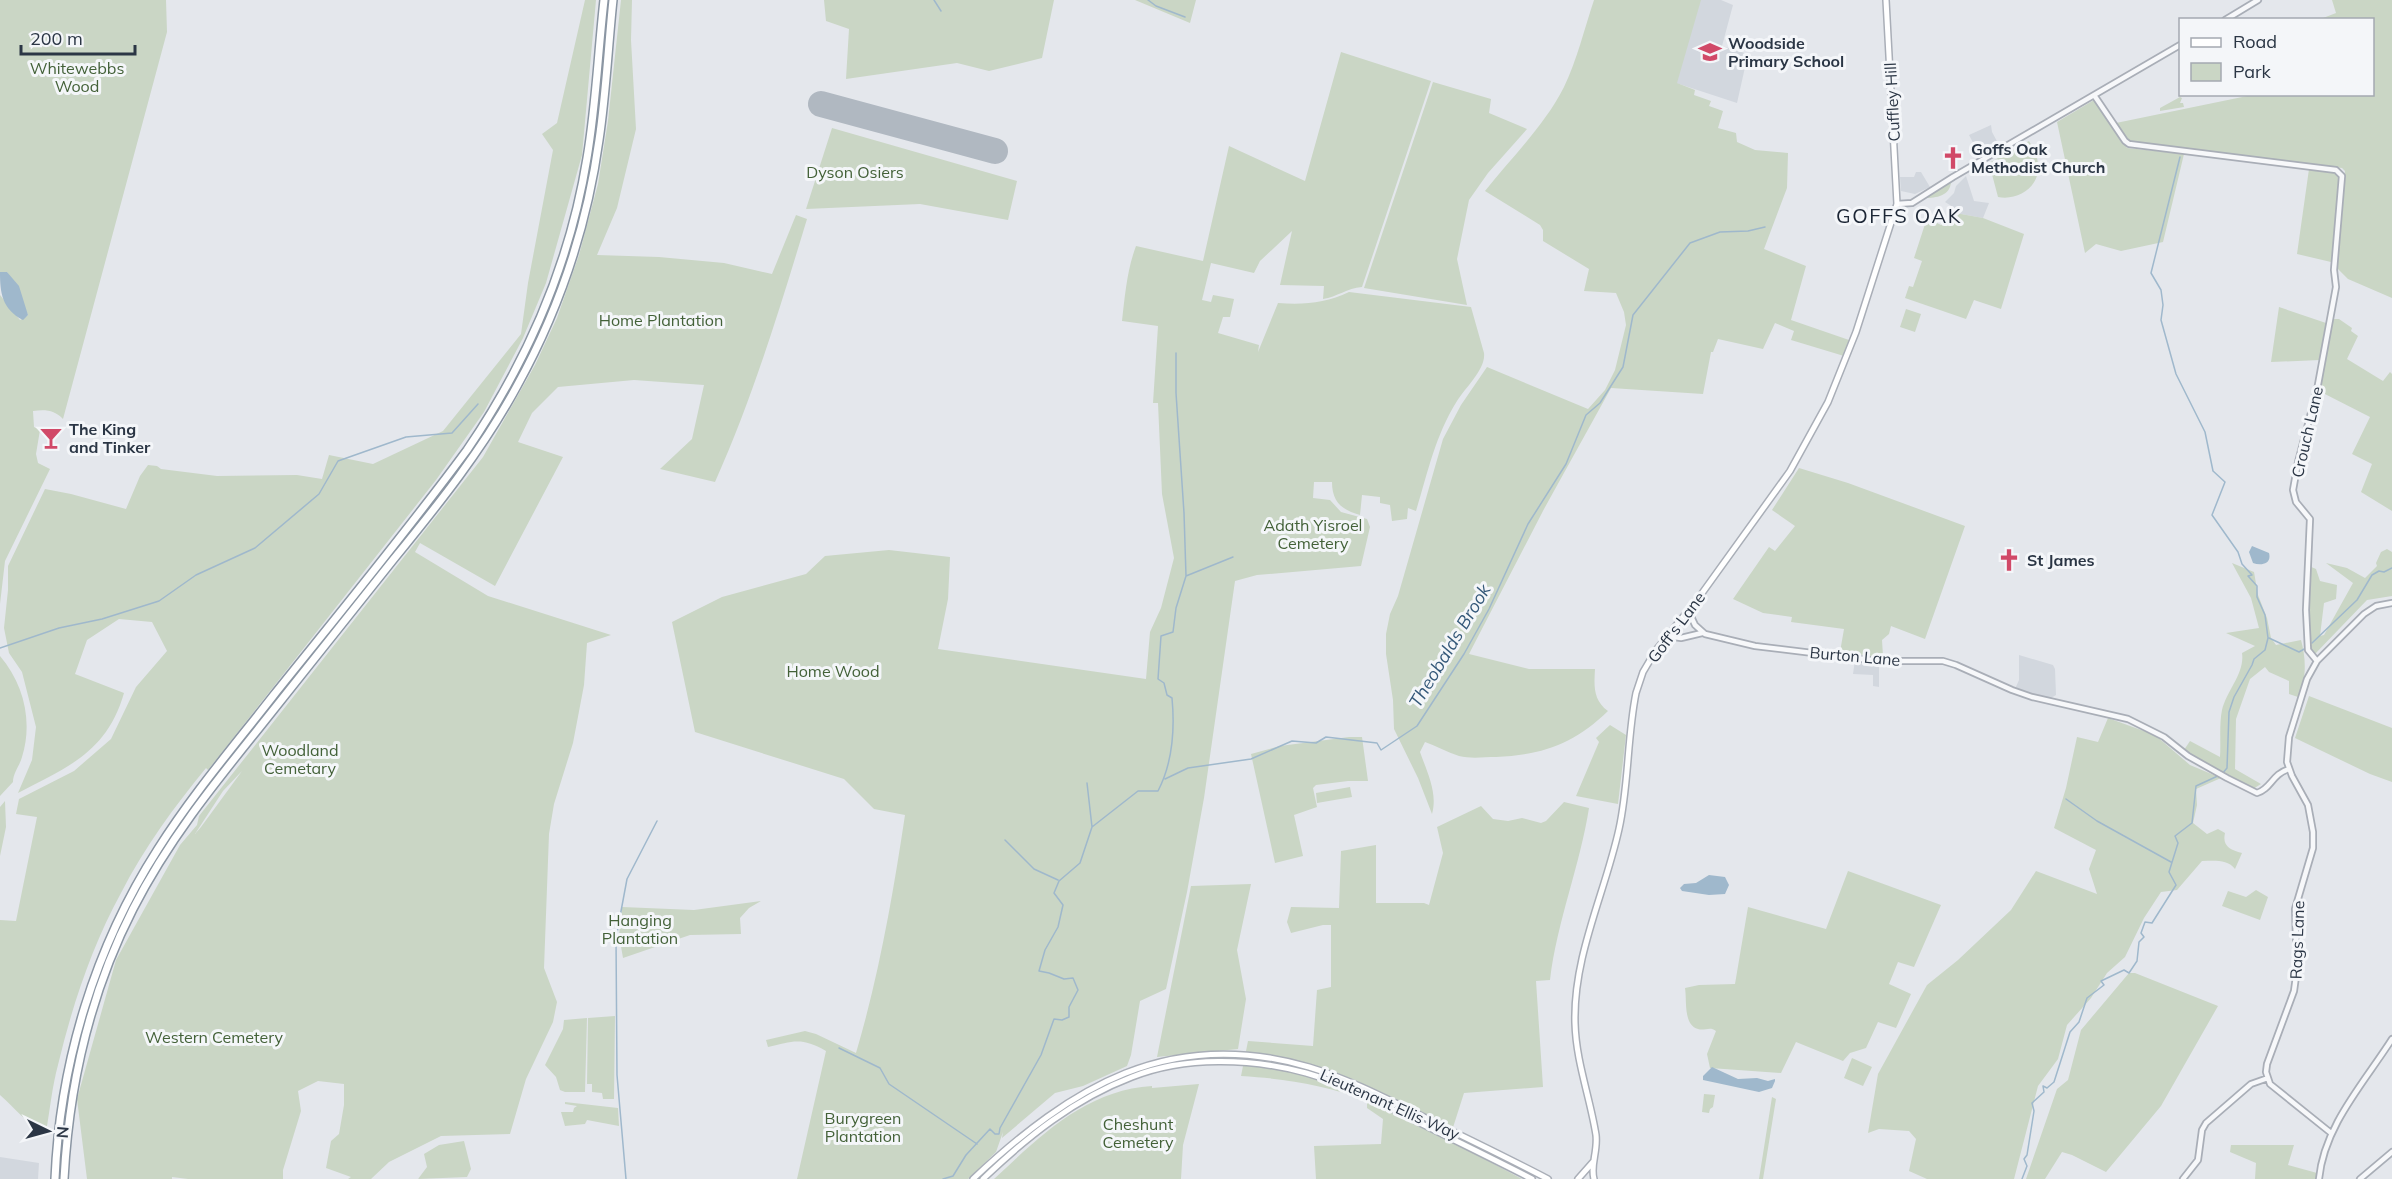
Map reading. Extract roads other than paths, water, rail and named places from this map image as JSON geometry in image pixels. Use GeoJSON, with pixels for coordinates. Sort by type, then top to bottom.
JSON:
{"type":"FeatureCollection","features":[{"type":"Feature","properties":{"kind":"highway"},"geometry":{"type":"LineString","coordinates":[[55,1179],[62,1102],[81,1017],[101,959],[141,877],[197,793],[467,450],[510,381],[533,335],[562,259],[581,191],[593,120],[604,0]]}},
{"type":"Feature","properties":{"kind":"highway"},"geometry":{"type":"LineString","coordinates":[[65,1179],[65,1156],[72,1093],[92,1011],[122,933],[157,866],[200,803],[459,476],[502,413],[538,346],[569,268],[590,194],[602,119],[613,0]]}},
{"type":"Feature","properties":{"kind":"main road","name":"Cuffley Hill"},"geometry":{"type":"LineString","coordinates":[[1886,0],[1897,204]]}},
{"type":"Feature","properties":{"kind":"main road","name":"Goff's Lane"},"geometry":{"type":"LineString","coordinates":[[1594,1179],[1592,1168],[1597,1150],[1596,1133],[1577,1051],[1576,986],[1619,827],[1636,693],[1649,660],[1689,610],[1779,486],[1820,416],[1856,332],[1897,204]]}},
{"type":"Feature","properties":{"kind":"main road","name":"Lieutenant Ellis Way"},"geometry":{"type":"LineString","coordinates":[[973,1179],[1036,1123],[1099,1084],[1160,1061],[1221,1054],[1277,1060],[1348,1081],[1548,1179]]}},
{"type":"Feature","properties":{"kind":"main road","name":"Lieutenant Ellis Way"},"geometry":{"type":"LineString","coordinates":[[983,1179],[1040,1128],[1102,1090],[1161,1068],[1220,1062],[1266,1065],[1306,1073],[1346,1088],[1532,1179]]}},
{"type":"Feature","properties":{"kind":"main road"},"geometry":{"type":"LineString","coordinates":[[1580,1179],[1595,1158]]}},
{"type":"Feature","properties":{"kind":"main road"},"geometry":{"type":"LineString","coordinates":[[1580,1179],[1586,1179]]}},
{"type":"Feature","properties":{"kind":"street"},"geometry":{"type":"LineString","coordinates":[[2228,18],[2258,0]]}},
{"type":"Feature","properties":{"kind":"street"},"geometry":{"type":"LineString","coordinates":[[1897,204],[1912,204],[1953,177],[2179,46]]}},
{"type":"Feature","properties":{"kind":"street","name":"Crouch Lane"},"geometry":{"type":"LineString","coordinates":[[2094,95],[2129,144],[2336,170],[2342,176],[2334,270],[2336,287],[2317,390],[2293,490],[2296,501],[2310,519],[2306,610],[2308,650],[2317,661]]}},
{"type":"Feature","properties":{"kind":"street"},"geometry":{"type":"LineString","coordinates":[[2289,769],[2287,755],[2289,737],[2307,679],[2317,661],[2364,614],[2376,606],[2392,603]]}},
{"type":"Feature","properties":{"kind":"street"},"geometry":{"type":"LineString","coordinates":[[1667,636],[1681,638],[1702,633],[1692,621],[1689,610]]}},
{"type":"Feature","properties":{"kind":"street","name":"Burton Lane"},"geometry":{"type":"LineString","coordinates":[[1702,633],[1755,646],[1878,661],[1943,661],[2032,697],[2128,719],[2164,737],[2188,756],[2251,791],[2260,793],[2277,774],[2289,769]]}},
{"type":"Feature","properties":{"kind":"street","name":"Rags Lane"},"geometry":{"type":"LineString","coordinates":[[2268,1078],[2267,1064],[2297,980],[2295,909],[2313,848],[2312,820],[2308,805],[2289,769]]}},
{"type":"Feature","properties":{"kind":"street"},"geometry":{"type":"LineString","coordinates":[[2319,1179],[2324,1149],[2331,1133],[2392,1039]]}},
{"type":"Feature","properties":{"kind":"street"},"geometry":{"type":"LineString","coordinates":[[2183,1179],[2198,1160],[2202,1130],[2206,1123],[2251,1084],[2268,1078],[2275,1088],[2331,1133]]}},
{"type":"Feature","properties":{"kind":"street"},"geometry":{"type":"LineString","coordinates":[[2360,1179],[2392,1152]]}},
{"type":"Feature","properties":{"kind":"water"},"geometry":{"type":"Polygon","coordinates":[[[0,272],[7,272],[19,286],[28,315],[23,320],[6,306],[0,272]]]}},
{"type":"Feature","properties":{"kind":"water"},"geometry":{"type":"Polygon","coordinates":[[[2252,546],[2269,553],[2269,560],[2262,564],[2253,563],[2249,552],[2252,546]]]}},
{"type":"Feature","properties":{"kind":"water"},"geometry":{"type":"Polygon","coordinates":[[[1709,875],[1725,877],[1729,885],[1725,894],[1709,895],[1682,891],[1680,888],[1684,884],[1696,883],[1709,875]]]}},
{"type":"Feature","properties":{"kind":"water"},"geometry":{"type":"Polygon","coordinates":[[[1712,1067],[1738,1079],[1757,1078],[1768,1081],[1775,1079],[1775,1081],[1772,1088],[1759,1092],[1703,1080],[1703,1076],[1712,1067]]]}},
{"type":"Feature","properties":{"kind":"waterway"},"geometry":{"type":"LineString","coordinates":[[934,0],[941,11]]}},
{"type":"Feature","properties":{"kind":"waterway"},"geometry":{"type":"LineString","coordinates":[[1148,0],[1156,6],[1185,17]]}},
{"type":"Feature","properties":{"kind":"waterway"},"geometry":{"type":"LineString","coordinates":[[2022,1179],[2027,1166],[2024,1159],[2027,1155],[2034,1111],[2032,1103],[2044,1092],[2043,1086],[2047,1088],[2054,1082],[2070,1032],[2079,1022],[2087,998],[2104,985],[2101,981],[2124,970],[2129,973],[2137,961],[2139,942],[2144,937],[2141,933],[2145,922],[2152,923],[2176,885],[2169,872],[2178,843],[2175,836],[2192,823],[2196,786],[2222,774],[2227,768],[2229,712],[2234,697],[2254,659],[2265,650],[2268,638],[2265,615],[2257,597],[2257,586],[2248,576],[2252,575],[2242,564],[2238,552],[2212,515],[2225,482],[2213,471],[2205,432],[2176,374],[2161,320],[2163,305],[2161,290],[2151,273],[2180,157]]}},
{"type":"Feature","properties":{"kind":"waterway","name":"Theobalds Brook"},"geometry":{"type":"LineString","coordinates":[[1165,779],[1188,768],[1251,759],[1292,741],[1316,743],[1326,737],[1377,743],[1381,750],[1417,726],[1464,654],[1489,609],[1528,524],[1566,464],[1586,415],[1600,403],[1623,367],[1633,315],[1690,243],[1720,232],[1748,231],[1765,227]]}},
{"type":"Feature","properties":{"kind":"waterway","name":"Theobalds Brook"},"geometry":{"type":"LineString","coordinates":[[943,1179],[953,1176],[966,1155],[990,1129],[995,1134],[999,1134],[1000,1128],[1041,1055],[1054,1019],[1062,1020],[1069,1017],[1069,1007],[1078,990],[1073,978],[1064,979],[1039,971],[1045,950],[1058,927],[1063,905],[1054,893],[1059,881],[1080,863],[1092,827],[1138,791],[1158,791],[1167,769],[1172,746],[1173,710],[1172,698],[1167,695],[1164,683],[1158,679],[1161,636],[1173,632],[1176,608],[1186,576],[1176,353]]}},
{"type":"Feature","properties":{"kind":"waterway"},"geometry":{"type":"LineString","coordinates":[[0,648],[59,628],[102,619],[159,601],[196,575],[255,548],[319,494],[338,461],[406,437],[452,433],[478,404]]}},
{"type":"Feature","properties":{"kind":"waterway"},"geometry":{"type":"LineString","coordinates":[[1186,576],[1233,557]]}},
{"type":"Feature","properties":{"kind":"waterway"},"geometry":{"type":"LineString","coordinates":[[2312,643],[2357,600],[2372,575],[2392,568]]}},
{"type":"Feature","properties":{"kind":"waterway"},"geometry":{"type":"LineString","coordinates":[[2269,638],[2299,652],[2306,648]]}},
{"type":"Feature","properties":{"kind":"waterway"},"geometry":{"type":"LineString","coordinates":[[1087,783],[1092,827]]}},
{"type":"Feature","properties":{"kind":"waterway"},"geometry":{"type":"LineString","coordinates":[[2066,799],[2097,821],[2171,862]]}},
{"type":"Feature","properties":{"kind":"waterway"},"geometry":{"type":"LineString","coordinates":[[626,1179],[617,1075],[616,938],[627,879],[657,821]]}},
{"type":"Feature","properties":{"kind":"waterway"},"geometry":{"type":"LineString","coordinates":[[1005,840],[1034,869],[1058,880]]}},
{"type":"Feature","properties":{"kind":"waterway"},"geometry":{"type":"LineString","coordinates":[[839,1048],[880,1068],[889,1084],[977,1144]]}},
{"type":"Feature","properties":{"kind":"place","name":"Woodside Primary School"},"geometry":{"type":"Point","coordinates":[1710,52]}},
{"type":"Feature","properties":{"kind":"place","name":"Goffs Oak Methodist Church"},"geometry":{"type":"Point","coordinates":[1953,158]}},
{"type":"Feature","properties":{"kind":"place","name":"The King and Tinker"},"geometry":{"type":"Point","coordinates":[51,438]}},
{"type":"Feature","properties":{"kind":"place","name":"St James"},"geometry":{"type":"Point","coordinates":[2009,560]}},
{"type":"Feature","properties":{"kind":"district","name":"GOFFS OAK"},"geometry":{"type":"Point","coordinates":[1899,216]}},
{"type":"Feature","properties":{"kind":"park label","name":"Whitewebbs Wood"},"geometry":{"type":"Point","coordinates":[77,77]}},
{"type":"Feature","properties":{"kind":"park label","name":"Dyson Osiers"},"geometry":{"type":"Point","coordinates":[855,172]}},
{"type":"Feature","properties":{"kind":"park label","name":"Home Plantation"},"geometry":{"type":"Point","coordinates":[661,320]}},
{"type":"Feature","properties":{"kind":"park label","name":"Adath Yisroel Cemetery"},"geometry":{"type":"Point","coordinates":[1313,534]}},
{"type":"Feature","properties":{"kind":"park label","name":"Home Wood"},"geometry":{"type":"Point","coordinates":[833,671]}},
{"type":"Feature","properties":{"kind":"park label","name":"Woodland Cemetary"},"geometry":{"type":"Point","coordinates":[300,759]}},
{"type":"Feature","properties":{"kind":"park label","name":"Hanging Plantation"},"geometry":{"type":"Point","coordinates":[640,929]}},
{"type":"Feature","properties":{"kind":"park label","name":"Western Cemetery"},"geometry":{"type":"Point","coordinates":[214,1037]}},
{"type":"Feature","properties":{"kind":"park label","name":"Burygreen Plantation"},"geometry":{"type":"Point","coordinates":[863,1127]}},
{"type":"Feature","properties":{"kind":"park label","name":"Cheshunt Cemetery"},"geometry":{"type":"Point","coordinates":[1138,1133]}}]}
